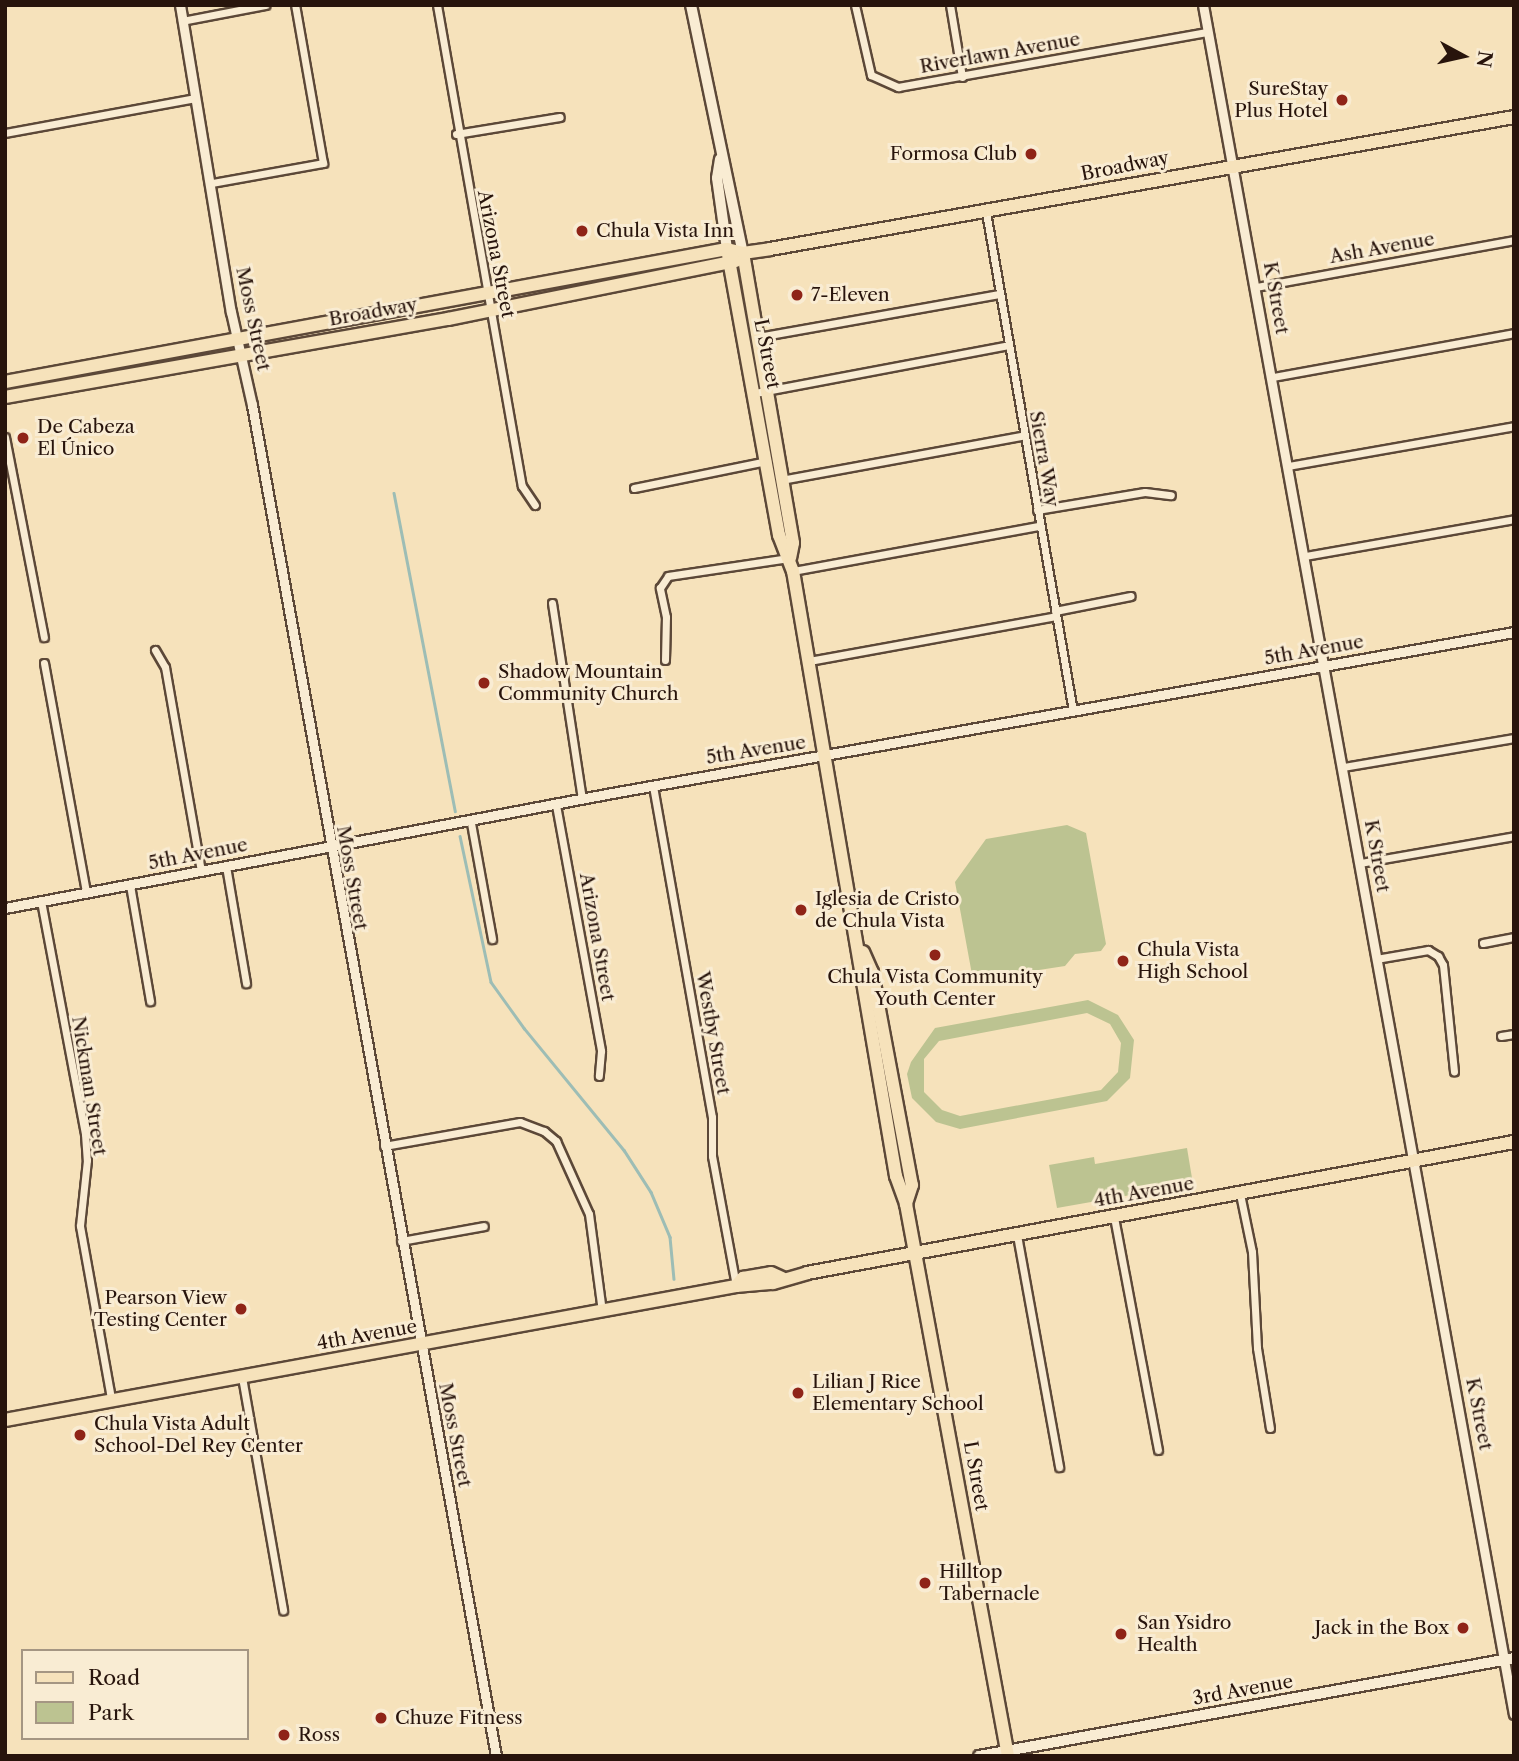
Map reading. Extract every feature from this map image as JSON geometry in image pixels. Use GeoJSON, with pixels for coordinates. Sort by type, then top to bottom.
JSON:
{"type":"FeatureCollection","features":[{"type":"Feature","properties":{"kind":"main road","name":"L Street"},"geometry":{"type":"LineString","coordinates":[[691,5],[720,157],[743,253],[758,337],[761,391]]}},
{"type":"Feature","properties":{"kind":"main road","name":"Broadway"},"geometry":{"type":"LineString","coordinates":[[5,382],[727,249],[743,253],[1514,117]]}},
{"type":"Feature","properties":{"kind":"main road","name":"L Street"},"geometry":{"type":"LineString","coordinates":[[720,157],[717,178],[727,249],[761,391],[776,481],[793,542],[791,564],[860,946],[860,975],[898,1189],[906,1204],[1007,1753]]}},
{"type":"Feature","properties":{"kind":"main road"},"geometry":{"type":"LineString","coordinates":[[730,265],[743,253]]}},
{"type":"Feature","properties":{"kind":"main road","name":"Broadway"},"geometry":{"type":"LineString","coordinates":[[5,397],[730,265]]}},
{"type":"Feature","properties":{"kind":"main road","name":"4th Avenue"},"geometry":{"type":"LineString","coordinates":[[5,1420],[736,1286],[743,1278],[771,1272],[782,1278],[1514,1142]]}},
{"type":"Feature","properties":{"kind":"main road","name":"3rd Avenue"},"geometry":{"type":"LineString","coordinates":[[979,1756],[1510,1659]]}},
{"type":"Feature","properties":{"kind":"street","name":"Moss Street"},"geometry":{"type":"LineString","coordinates":[[180,5],[237,339],[496,1756]]}},
{"type":"Feature","properties":{"kind":"street"},"geometry":{"type":"LineString","coordinates":[[182,20],[265,5]]}},
{"type":"Feature","properties":{"kind":"street"},"geometry":{"type":"LineString","coordinates":[[212,183],[323,163],[295,5]]}},
{"type":"Feature","properties":{"kind":"street","name":"Arizona Street"},"geometry":{"type":"LineString","coordinates":[[437,5],[456,134],[488,293],[522,486],[535,505]]}},
{"type":"Feature","properties":{"kind":"street","name":"Riverlawn Avenue"},"geometry":{"type":"LineString","coordinates":[[855,5],[865,62],[871,75],[883,83],[898,87],[1208,32]]}},
{"type":"Feature","properties":{"kind":"street"},"geometry":{"type":"LineString","coordinates":[[950,5],[962,76]]}},
{"type":"Feature","properties":{"kind":"street","name":"K Street"},"geometry":{"type":"LineString","coordinates":[[1203,5],[1273,377],[1376,959],[1510,1659],[1514,1714]]}},
{"type":"Feature","properties":{"kind":"street"},"geometry":{"type":"LineString","coordinates":[[5,133],[195,98]]}},
{"type":"Feature","properties":{"kind":"street"},"geometry":{"type":"LineString","coordinates":[[456,134],[560,117]]}},
{"type":"Feature","properties":{"kind":"street","name":"Sierra Way"},"geometry":{"type":"LineString","coordinates":[[986,212],[1073,710]]}},
{"type":"Feature","properties":{"kind":"street","name":"Ash Avenue"},"geometry":{"type":"LineString","coordinates":[[1256,287],[1514,240]]}},
{"type":"Feature","properties":{"kind":"street"},"geometry":{"type":"LineString","coordinates":[[758,337],[999,294]]}},
{"type":"Feature","properties":{"kind":"street"},"geometry":{"type":"LineString","coordinates":[[1273,377],[1514,333]]}},
{"type":"Feature","properties":{"kind":"street"},"geometry":{"type":"LineString","coordinates":[[761,391],[1008,345]]}},
{"type":"Feature","properties":{"kind":"street"},"geometry":{"type":"LineString","coordinates":[[1288,466],[1514,426]]}},
{"type":"Feature","properties":{"kind":"street"},"geometry":{"type":"LineString","coordinates":[[776,481],[1025,435]]}},
{"type":"Feature","properties":{"kind":"street"},"geometry":{"type":"LineString","coordinates":[[5,438],[44,637]]}},
{"type":"Feature","properties":{"kind":"street"},"geometry":{"type":"LineString","coordinates":[[634,488],[772,460]]}},
{"type":"Feature","properties":{"kind":"street"},"geometry":{"type":"LineString","coordinates":[[1037,510],[1145,492],[1171,495]]}},
{"type":"Feature","properties":{"kind":"street"},"geometry":{"type":"LineString","coordinates":[[1305,556],[1514,519]]}},
{"type":"Feature","properties":{"kind":"street"},"geometry":{"type":"LineString","coordinates":[[665,660],[666,617],[660,588],[668,576],[791,564],[1039,526]]}},
{"type":"Feature","properties":{"kind":"street"},"geometry":{"type":"LineString","coordinates":[[809,661],[1056,614],[1131,596]]}},
{"type":"Feature","properties":{"kind":"street"},"geometry":{"type":"LineString","coordinates":[[552,603],[582,799]]}},
{"type":"Feature","properties":{"kind":"street","name":"5th Avenue"},"geometry":{"type":"LineString","coordinates":[[5,908],[653,786],[1514,632]]}},
{"type":"Feature","properties":{"kind":"street"},"geometry":{"type":"LineString","coordinates":[[155,650],[165,667],[201,872]]}},
{"type":"Feature","properties":{"kind":"street"},"geometry":{"type":"LineString","coordinates":[[44,663],[86,892]]}},
{"type":"Feature","properties":{"kind":"street"},"geometry":{"type":"LineString","coordinates":[[1343,767],[1514,738]]}},
{"type":"Feature","properties":{"kind":"street","name":"Westby Street"},"geometry":{"type":"LineString","coordinates":[[653,786],[712,1117],[712,1156],[736,1286]]}},
{"type":"Feature","properties":{"kind":"street","name":"Arizona Street"},"geometry":{"type":"LineString","coordinates":[[556,805],[601,1051],[599,1076]]}},
{"type":"Feature","properties":{"kind":"street"},"geometry":{"type":"LineString","coordinates":[[471,822],[492,939]]}},
{"type":"Feature","properties":{"kind":"street"},"geometry":{"type":"LineString","coordinates":[[1360,863],[1514,836]]}},
{"type":"Feature","properties":{"kind":"street"},"geometry":{"type":"LineString","coordinates":[[226,866],[246,983]]}},
{"type":"Feature","properties":{"kind":"street"},"geometry":{"type":"LineString","coordinates":[[130,885],[150,1001]]}},
{"type":"Feature","properties":{"kind":"street","name":"Nickman Street"},"geometry":{"type":"LineString","coordinates":[[41,901],[85,1134],[87,1160],[80,1226],[111,1399]]}},
{"type":"Feature","properties":{"kind":"street"},"geometry":{"type":"LineString","coordinates":[[1483,943],[1514,937]]}},
{"type":"Feature","properties":{"kind":"street"},"geometry":{"type":"LineString","coordinates":[[1376,959],[1428,950],[1437,956],[1443,965],[1454,1071]]}},
{"type":"Feature","properties":{"kind":"street"},"geometry":{"type":"LineString","coordinates":[[1501,1036],[1514,1034]]}},
{"type":"Feature","properties":{"kind":"street"},"geometry":{"type":"LineString","coordinates":[[384,1146],[520,1122],[544,1131],[555,1142],[589,1214],[602,1311]]}},
{"type":"Feature","properties":{"kind":"street"},"geometry":{"type":"LineString","coordinates":[[1240,1194],[1252,1252],[1257,1348],[1270,1428]]}},
{"type":"Feature","properties":{"kind":"street"},"geometry":{"type":"LineString","coordinates":[[1114,1217],[1158,1450]]}},
{"type":"Feature","properties":{"kind":"street"},"geometry":{"type":"LineString","coordinates":[[401,1241],[484,1226]]}},
{"type":"Feature","properties":{"kind":"street"},"geometry":{"type":"LineString","coordinates":[[1017,1235],[1059,1467]]}},
{"type":"Feature","properties":{"kind":"street"},"geometry":{"type":"LineString","coordinates":[[242,1377],[283,1610]]}},
{"type":"Feature","properties":{"kind":"green space"},"geometry":{"type":"Polygon","coordinates":[[[1067,825],[1086,833],[1106,944],[1101,951],[1075,954],[1065,966],[973,980],[955,882],[986,839],[1067,825]]]}},
{"type":"Feature","properties":{"kind":"green space"},"geometry":{"type":"Polygon","coordinates":[[[1088,1000],[1118,1015],[1134,1040],[1130,1078],[1107,1101],[960,1129],[936,1122],[912,1098],[907,1074],[911,1062],[935,1028],[1088,1000]],[[1087,1013],[939,1041],[924,1059],[924,1092],[942,1110],[960,1116],[1101,1090],[1118,1072],[1121,1043],[1110,1024],[1087,1013]]]}},
{"type":"Feature","properties":{"kind":"green space"},"geometry":{"type":"Polygon","coordinates":[[[1187,1148],[1193,1184],[1057,1208],[1049,1165],[1094,1157],[1095,1164],[1187,1148]]]}},
{"type":"Feature","properties":{"kind":"waterway"},"geometry":{"type":"LineString","coordinates":[[394,493],[455,811]]}},
{"type":"Feature","properties":{"kind":"waterway"},"geometry":{"type":"LineString","coordinates":[[460,836],[491,982],[524,1028],[624,1150],[651,1192],[670,1237],[674,1279]]}},
{"type":"Feature","properties":{"kind":"place","name":"SureStay Plus Hotel"},"geometry":{"type":"Point","coordinates":[1342,100]}},
{"type":"Feature","properties":{"kind":"place","name":"Formosa Club"},"geometry":{"type":"Point","coordinates":[1031,154]}},
{"type":"Feature","properties":{"kind":"place","name":"Chula Vista Inn"},"geometry":{"type":"Point","coordinates":[582,231]}},
{"type":"Feature","properties":{"kind":"place","name":"7-Eleven"},"geometry":{"type":"Point","coordinates":[797,295]}},
{"type":"Feature","properties":{"kind":"place","name":"De Cabeza El Único"},"geometry":{"type":"Point","coordinates":[23,438]}},
{"type":"Feature","properties":{"kind":"place","name":"Shadow Mountain Community Church"},"geometry":{"type":"Point","coordinates":[484,683]}},
{"type":"Feature","properties":{"kind":"place","name":"Iglesia de Cristo de Chula Vista"},"geometry":{"type":"Point","coordinates":[801,910]}},
{"type":"Feature","properties":{"kind":"place","name":"Chula Vista Community Youth Center"},"geometry":{"type":"Point","coordinates":[935,955]}},
{"type":"Feature","properties":{"kind":"place","name":"Chula Vista High School"},"geometry":{"type":"Point","coordinates":[1123,961]}},
{"type":"Feature","properties":{"kind":"place","name":"Pearson View Testing Center"},"geometry":{"type":"Point","coordinates":[241,1309]}},
{"type":"Feature","properties":{"kind":"place","name":"Lilian J Rice Elementary School"},"geometry":{"type":"Point","coordinates":[798,1393]}},
{"type":"Feature","properties":{"kind":"place","name":"Chula Vista Adult School-Del Rey Center"},"geometry":{"type":"Point","coordinates":[80,1435]}},
{"type":"Feature","properties":{"kind":"place","name":"Hilltop Tabernacle"},"geometry":{"type":"Point","coordinates":[925,1583]}},
{"type":"Feature","properties":{"kind":"place","name":"Jack in the Box"},"geometry":{"type":"Point","coordinates":[1463,1628]}},
{"type":"Feature","properties":{"kind":"place","name":"San Ysidro Health"},"geometry":{"type":"Point","coordinates":[1121,1634]}},
{"type":"Feature","properties":{"kind":"place","name":"Chuze Fitness"},"geometry":{"type":"Point","coordinates":[381,1718]}},
{"type":"Feature","properties":{"kind":"place","name":"Ross"},"geometry":{"type":"Point","coordinates":[284,1735]}}]}
